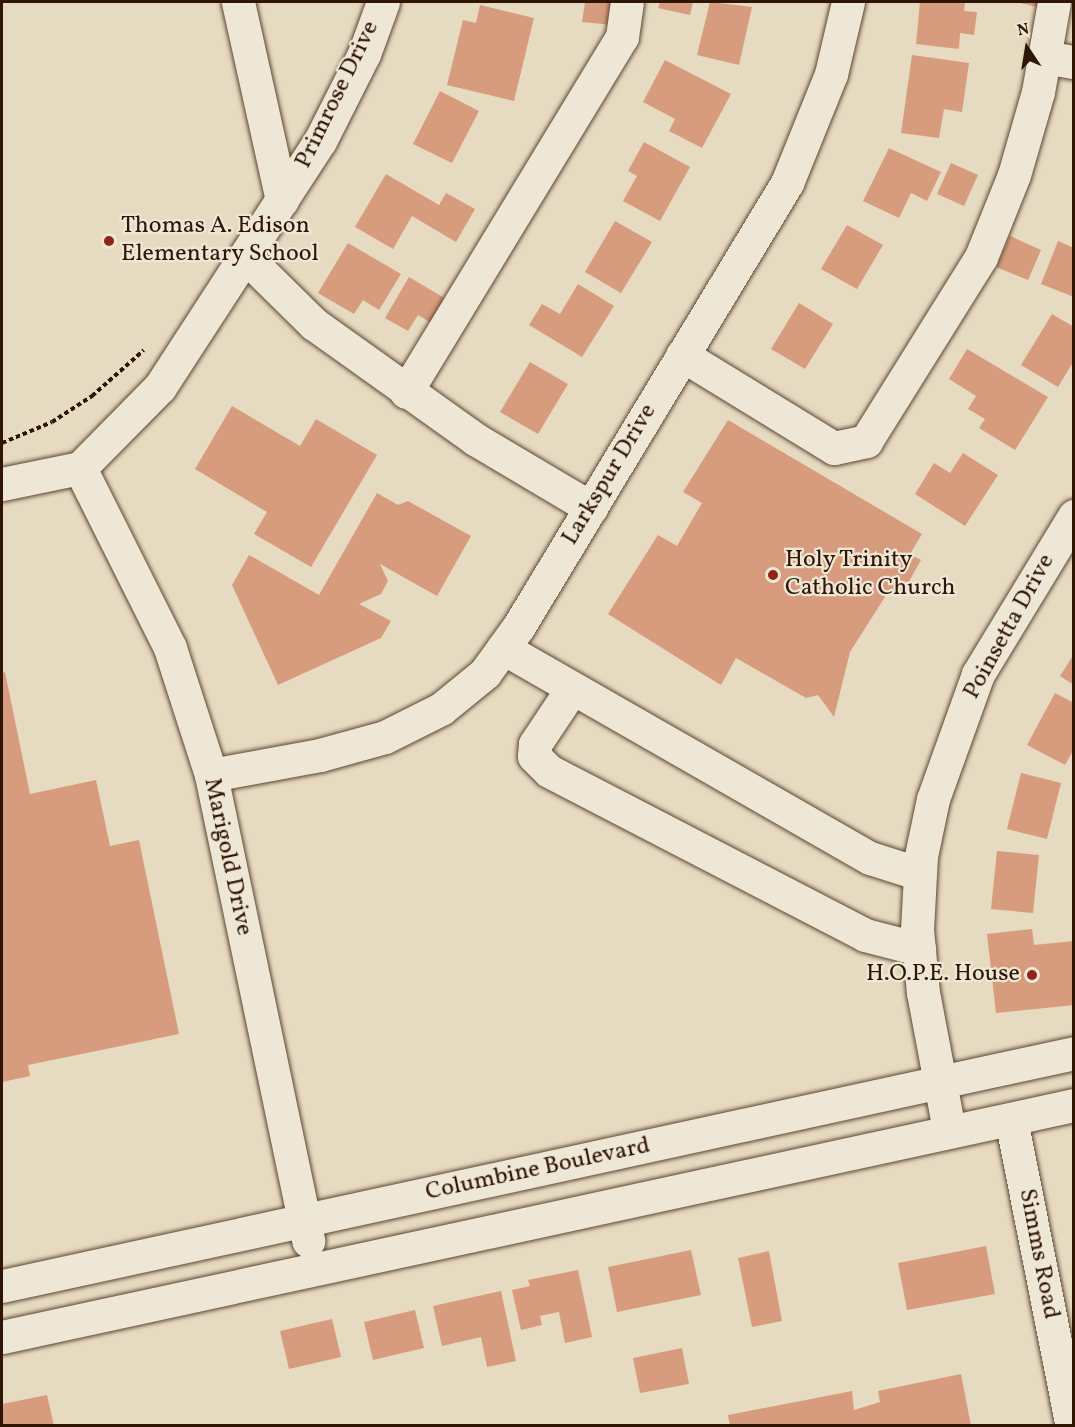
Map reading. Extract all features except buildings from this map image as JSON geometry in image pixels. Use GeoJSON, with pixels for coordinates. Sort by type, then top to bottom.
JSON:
{"type":"FeatureCollection","features":[{"type":"Feature","properties":{"kind":"street"},"geometry":{"type":"LineString","coordinates":[[238,2],[282,200]]}},
{"type":"Feature","properties":{"kind":"street","name":"Primrose Drive"},"geometry":{"type":"LineString","coordinates":[[80,468],[160,387],[282,200],[320,141],[364,54],[382,2]]}},
{"type":"Feature","properties":{"kind":"street"},"geometry":{"type":"LineString","coordinates":[[406,392],[622,37],[627,2]]}},
{"type":"Feature","properties":{"kind":"street","name":"Larkspur Drive"},"geometry":{"type":"LineString","coordinates":[[211,775],[320,755],[384,737],[441,709],[485,673],[591,508],[787,183],[831,74],[848,2]]}},
{"type":"Feature","properties":{"kind":"street"},"geometry":{"type":"LineString","coordinates":[[682,355],[834,448],[866,441],[981,257],[1059,60],[1054,2]]}},
{"type":"Feature","properties":{"kind":"street"},"geometry":{"type":"LineString","coordinates":[[245,256],[314,324],[406,392],[475,439],[591,508]]}},
{"type":"Feature","properties":{"kind":"street"},"geometry":{"type":"LineString","coordinates":[[2,484],[80,468]]}},
{"type":"Feature","properties":{"kind":"street","name":"Marigold Drive"},"geometry":{"type":"LineString","coordinates":[[80,468],[170,648],[211,775],[314,1267]]}},
{"type":"Feature","properties":{"kind":"street","name":"Poinsetta Drive"},"geometry":{"type":"LineString","coordinates":[[949,1130],[938,1082],[919,949],[920,874],[933,799],[978,674],[1074,516]]}},
{"type":"Feature","properties":{"kind":"street"},"geometry":{"type":"LineString","coordinates":[[503,648],[571,690],[870,858],[920,874]]}},
{"type":"Feature","properties":{"kind":"street"},"geometry":{"type":"LineString","coordinates":[[571,690],[535,744],[534,756],[549,771],[865,935],[919,949]]}},
{"type":"Feature","properties":{"kind":"street","name":"Columbine Boulevard"},"geometry":{"type":"LineString","coordinates":[[2,1282],[303,1221],[1074,1053]]}},
{"type":"Feature","properties":{"kind":"street","name":"Columbine Boulevard"},"geometry":{"type":"LineString","coordinates":[[2,1337],[314,1267],[1074,1105]]}},
{"type":"Feature","properties":{"kind":"street","name":"Simms Road"},"geometry":{"type":"LineString","coordinates":[[1011,1119],[1072,1425]]}},
{"type":"Feature","properties":{"kind":"path"},"geometry":{"type":"LineString","coordinates":[[2,443],[62,416],[92,396],[147,346]]}},
{"type":"Feature","properties":{"kind":"place","name":"Thomas A. Edison Elementary School"},"geometry":{"type":"Point","coordinates":[109,241]}},
{"type":"Feature","properties":{"kind":"place","name":"Holy Trinity Catholic Church"},"geometry":{"type":"Point","coordinates":[773,575]}},
{"type":"Feature","properties":{"kind":"place","name":"H.O.P.E. House"},"geometry":{"type":"Point","coordinates":[1032,975]}}]}
